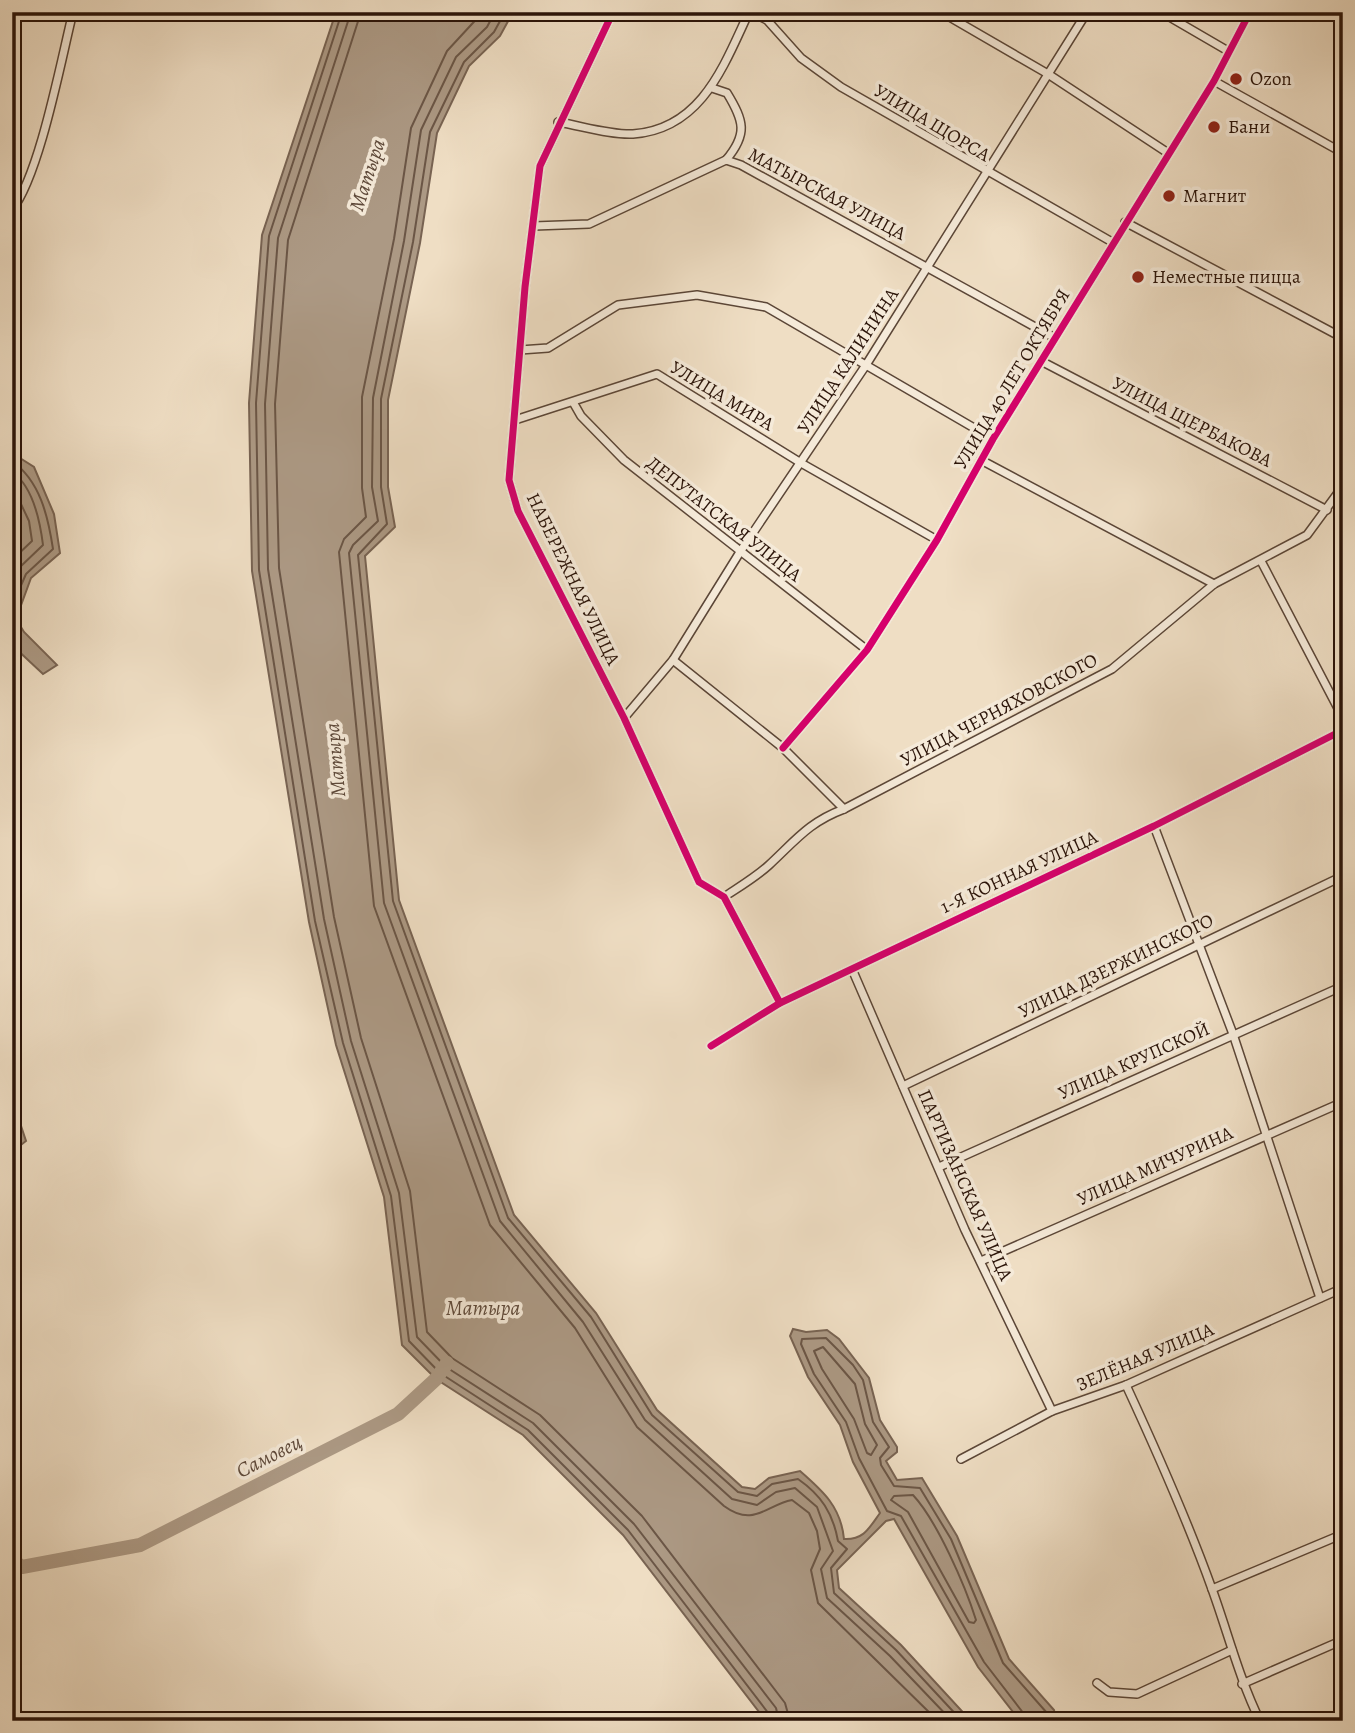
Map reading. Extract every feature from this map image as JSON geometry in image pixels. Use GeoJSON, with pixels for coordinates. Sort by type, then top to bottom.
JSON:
{"type":"FeatureCollection","features":[{"type":"Feature","properties":{"kind":"street"},"geometry":{"type":"LineString","coordinates":[[12,210],[20,200],[43,133],[73,12]]}},
{"type":"Feature","properties":{"kind":"street","name":"НАБЕРЕЖНАЯ УЛИЦА"},"geometry":{"type":"LineString","coordinates":[[613,12],[558,122],[540,166],[524,287],[509,480],[518,510],[624,718],[699,882],[724,897],[779,1003]]}},
{"type":"Feature","properties":{"kind":"street"},"geometry":{"type":"LineString","coordinates":[[558,122],[632,134],[664,127],[699,104],[712,88],[750,12]]}},
{"type":"Feature","properties":{"kind":"street","name":"УЛИЦА ЩОРСА"},"geometry":{"type":"LineString","coordinates":[[750,12],[767,20],[801,58],[841,87],[986,173],[1112,242]]}},
{"type":"Feature","properties":{"kind":"street"},"geometry":{"type":"LineString","coordinates":[[941,12],[1048,74],[1168,153]]}},
{"type":"Feature","properties":{"kind":"street","name":"УЛИЦА КАЛИНИНА"},"geometry":{"type":"LineString","coordinates":[[624,718],[673,660],[740,552],[866,365],[1087,12]]}},
{"type":"Feature","properties":{"kind":"street"},"geometry":{"type":"LineString","coordinates":[[1161,12],[1228,51]]}},
{"type":"Feature","properties":{"kind":"street","name":"УЛИЦА 40 ЛЕТ ОКТЯБРЯ"},"geometry":{"type":"LineString","coordinates":[[783,748],[867,650],[937,540],[993,439],[1112,242],[1214,81],[1250,12]]}},
{"type":"Feature","properties":{"kind":"street"},"geometry":{"type":"LineString","coordinates":[[1214,81],[1343,152]]}},
{"type":"Feature","properties":{"kind":"street"},"geometry":{"type":"LineString","coordinates":[[712,88],[727,93],[741,117],[740,144],[726,160]]}},
{"type":"Feature","properties":{"kind":"street","name":"МАТЫРСКАЯ УЛИЦА"},"geometry":{"type":"LineString","coordinates":[[534,226],[589,225],[726,160],[741,165],[928,265],[1055,338]]}},
{"type":"Feature","properties":{"kind":"street"},"geometry":{"type":"LineString","coordinates":[[1125,222],[1343,338]]}},
{"type":"Feature","properties":{"kind":"street"},"geometry":{"type":"LineString","coordinates":[[520,350],[548,348],[618,305],[697,295],[766,307],[993,439]]}},
{"type":"Feature","properties":{"kind":"street","name":"УЛИЦА ЩЕРБАКОВА"},"geometry":{"type":"LineString","coordinates":[[1041,361],[1328,510]]}},
{"type":"Feature","properties":{"kind":"street","name":"УЛИЦА МИРА"},"geometry":{"type":"LineString","coordinates":[[514,420],[657,374],[801,463],[937,540]]}},
{"type":"Feature","properties":{"kind":"street","name":"ДЕПУТАТСКАЯ УЛИЦА"},"geometry":{"type":"LineString","coordinates":[[573,402],[581,416],[624,460],[867,650]]}},
{"type":"Feature","properties":{"kind":"street","name":"УЛИЦА 40 ЛЕТ ОКТЯБРЯ"},"geometry":{"type":"LineString","coordinates":[[981,460],[1214,584]]}},
{"type":"Feature","properties":{"kind":"street","name":"УЛИЦА ЧЕРНЯХОВСКОГО"},"geometry":{"type":"LineString","coordinates":[[724,897],[768,866],[819,818],[844,809],[1112,669],[1214,584],[1307,535],[1328,510],[1343,486]]}},
{"type":"Feature","properties":{"kind":"street"},"geometry":{"type":"LineString","coordinates":[[1261,561],[1343,718]]}},
{"type":"Feature","properties":{"kind":"street"},"geometry":{"type":"LineString","coordinates":[[673,660],[783,748],[844,809]]}},
{"type":"Feature","properties":{"kind":"street","name":"1-Я КОННАЯ УЛИЦА"},"geometry":{"type":"LineString","coordinates":[[711,1046],[779,1003],[1154,826],[1343,730]]}},
{"type":"Feature","properties":{"kind":"street"},"geometry":{"type":"LineString","coordinates":[[1154,826],[1233,1034],[1320,1298]]}},
{"type":"Feature","properties":{"kind":"street","name":"УЛИЦА ДЗЕРЖИНСКОГО"},"geometry":{"type":"LineString","coordinates":[[903,1086],[1343,876]]}},
{"type":"Feature","properties":{"kind":"street","name":"ПАРТИЗАНСКАЯ УЛИЦА"},"geometry":{"type":"LineString","coordinates":[[852,969],[981,1261],[1052,1411]]}},
{"type":"Feature","properties":{"kind":"street","name":"УЛИЦА КРУПСКОЙ"},"geometry":{"type":"LineString","coordinates":[[939,1167],[1343,986]]}},
{"type":"Feature","properties":{"kind":"street","name":"УЛИЦА МИЧУРИНА"},"geometry":{"type":"LineString","coordinates":[[981,1261],[1343,1102]]}},
{"type":"Feature","properties":{"kind":"street","name":"ЗЕЛЁНАЯ УЛИЦА"},"geometry":{"type":"LineString","coordinates":[[961,1459],[1052,1411],[1126,1385],[1343,1288]]}},
{"type":"Feature","properties":{"kind":"street"},"geometry":{"type":"LineString","coordinates":[[1126,1385],[1169,1478],[1212,1589],[1242,1684],[1260,1721]]}},
{"type":"Feature","properties":{"kind":"street"},"geometry":{"type":"LineString","coordinates":[[1212,1589],[1343,1534]]}},
{"type":"Feature","properties":{"kind":"street"},"geometry":{"type":"LineString","coordinates":[[1242,1684],[1343,1640]]}},
{"type":"Feature","properties":{"kind":"street"},"geometry":{"type":"LineString","coordinates":[[1097,1683],[1109,1692],[1138,1694],[1232,1650]]}},
{"type":"Feature","properties":{"kind":"water","name":"Матыра"},"geometry":{"type":"Polygon","coordinates":[[[336,12],[513,12],[500,36],[469,66],[437,133],[420,243],[388,400],[388,487],[395,527],[365,556],[399,900],[514,1215],[596,1313],[657,1410],[742,1487],[755,1489],[769,1478],[800,1471],[830,1500],[839,1518],[844,1539],[851,1539],[865,1532],[880,1513],[853,1462],[840,1425],[808,1377],[790,1336],[793,1329],[806,1332],[827,1330],[839,1339],[869,1378],[880,1420],[897,1447],[897,1452],[886,1461],[897,1480],[922,1478],[957,1536],[1009,1659],[1054,1710],[1056,1721],[1020,1721],[978,1667],[894,1519],[886,1521],[837,1570],[839,1588],[901,1645],[971,1721],[766,1721],[623,1535],[523,1435],[436,1379],[402,1345],[384,1197],[336,1045],[309,922],[252,571],[249,403],[262,235],[336,12]]]}},
{"type":"Feature","properties":{"kind":"water"},"geometry":{"type":"Polygon","coordinates":[[[12,453],[34,467],[54,514],[60,553],[31,578],[16,619],[24,632],[57,665],[43,674],[12,645],[12,514],[15,504],[12,453]]]}},
{"type":"Feature","properties":{"kind":"water"},"geometry":{"type":"Polygon","coordinates":[[[12,1119],[20,1123],[26,1141],[12,1152],[12,1119]]]}},
{"type":"Feature","properties":{"kind":"waterway","name":"Самовец"},"geometry":{"type":"LineString","coordinates":[[12,1560],[22,1567],[140,1545],[398,1414],[436,1379],[447,1363]]}},
{"type":"Feature","properties":{"kind":"cycle path"},"geometry":{"type":"LineString","coordinates":[[613,12],[540,166],[525,287],[509,480],[518,511],[624,718],[699,882],[724,897],[780,1003]]}},
{"type":"Feature","properties":{"kind":"cycle path"},"geometry":{"type":"LineString","coordinates":[[783,748],[867,650],[937,540],[993,439],[1214,81],[1250,12]]}},
{"type":"Feature","properties":{"kind":"cycle path"},"geometry":{"type":"LineString","coordinates":[[711,1046],[780,1003],[1154,826],[1343,730]]}},
{"type":"Feature","properties":{"kind":"place","name":"Ozon"},"geometry":{"type":"Point","coordinates":[1236,79]}},
{"type":"Feature","properties":{"kind":"place","name":"Бани"},"geometry":{"type":"Point","coordinates":[1214,127]}},
{"type":"Feature","properties":{"kind":"place","name":"Магнит"},"geometry":{"type":"Point","coordinates":[1169,196]}},
{"type":"Feature","properties":{"kind":"place","name":"Неместные пицца"},"geometry":{"type":"Point","coordinates":[1138,277]}}]}
